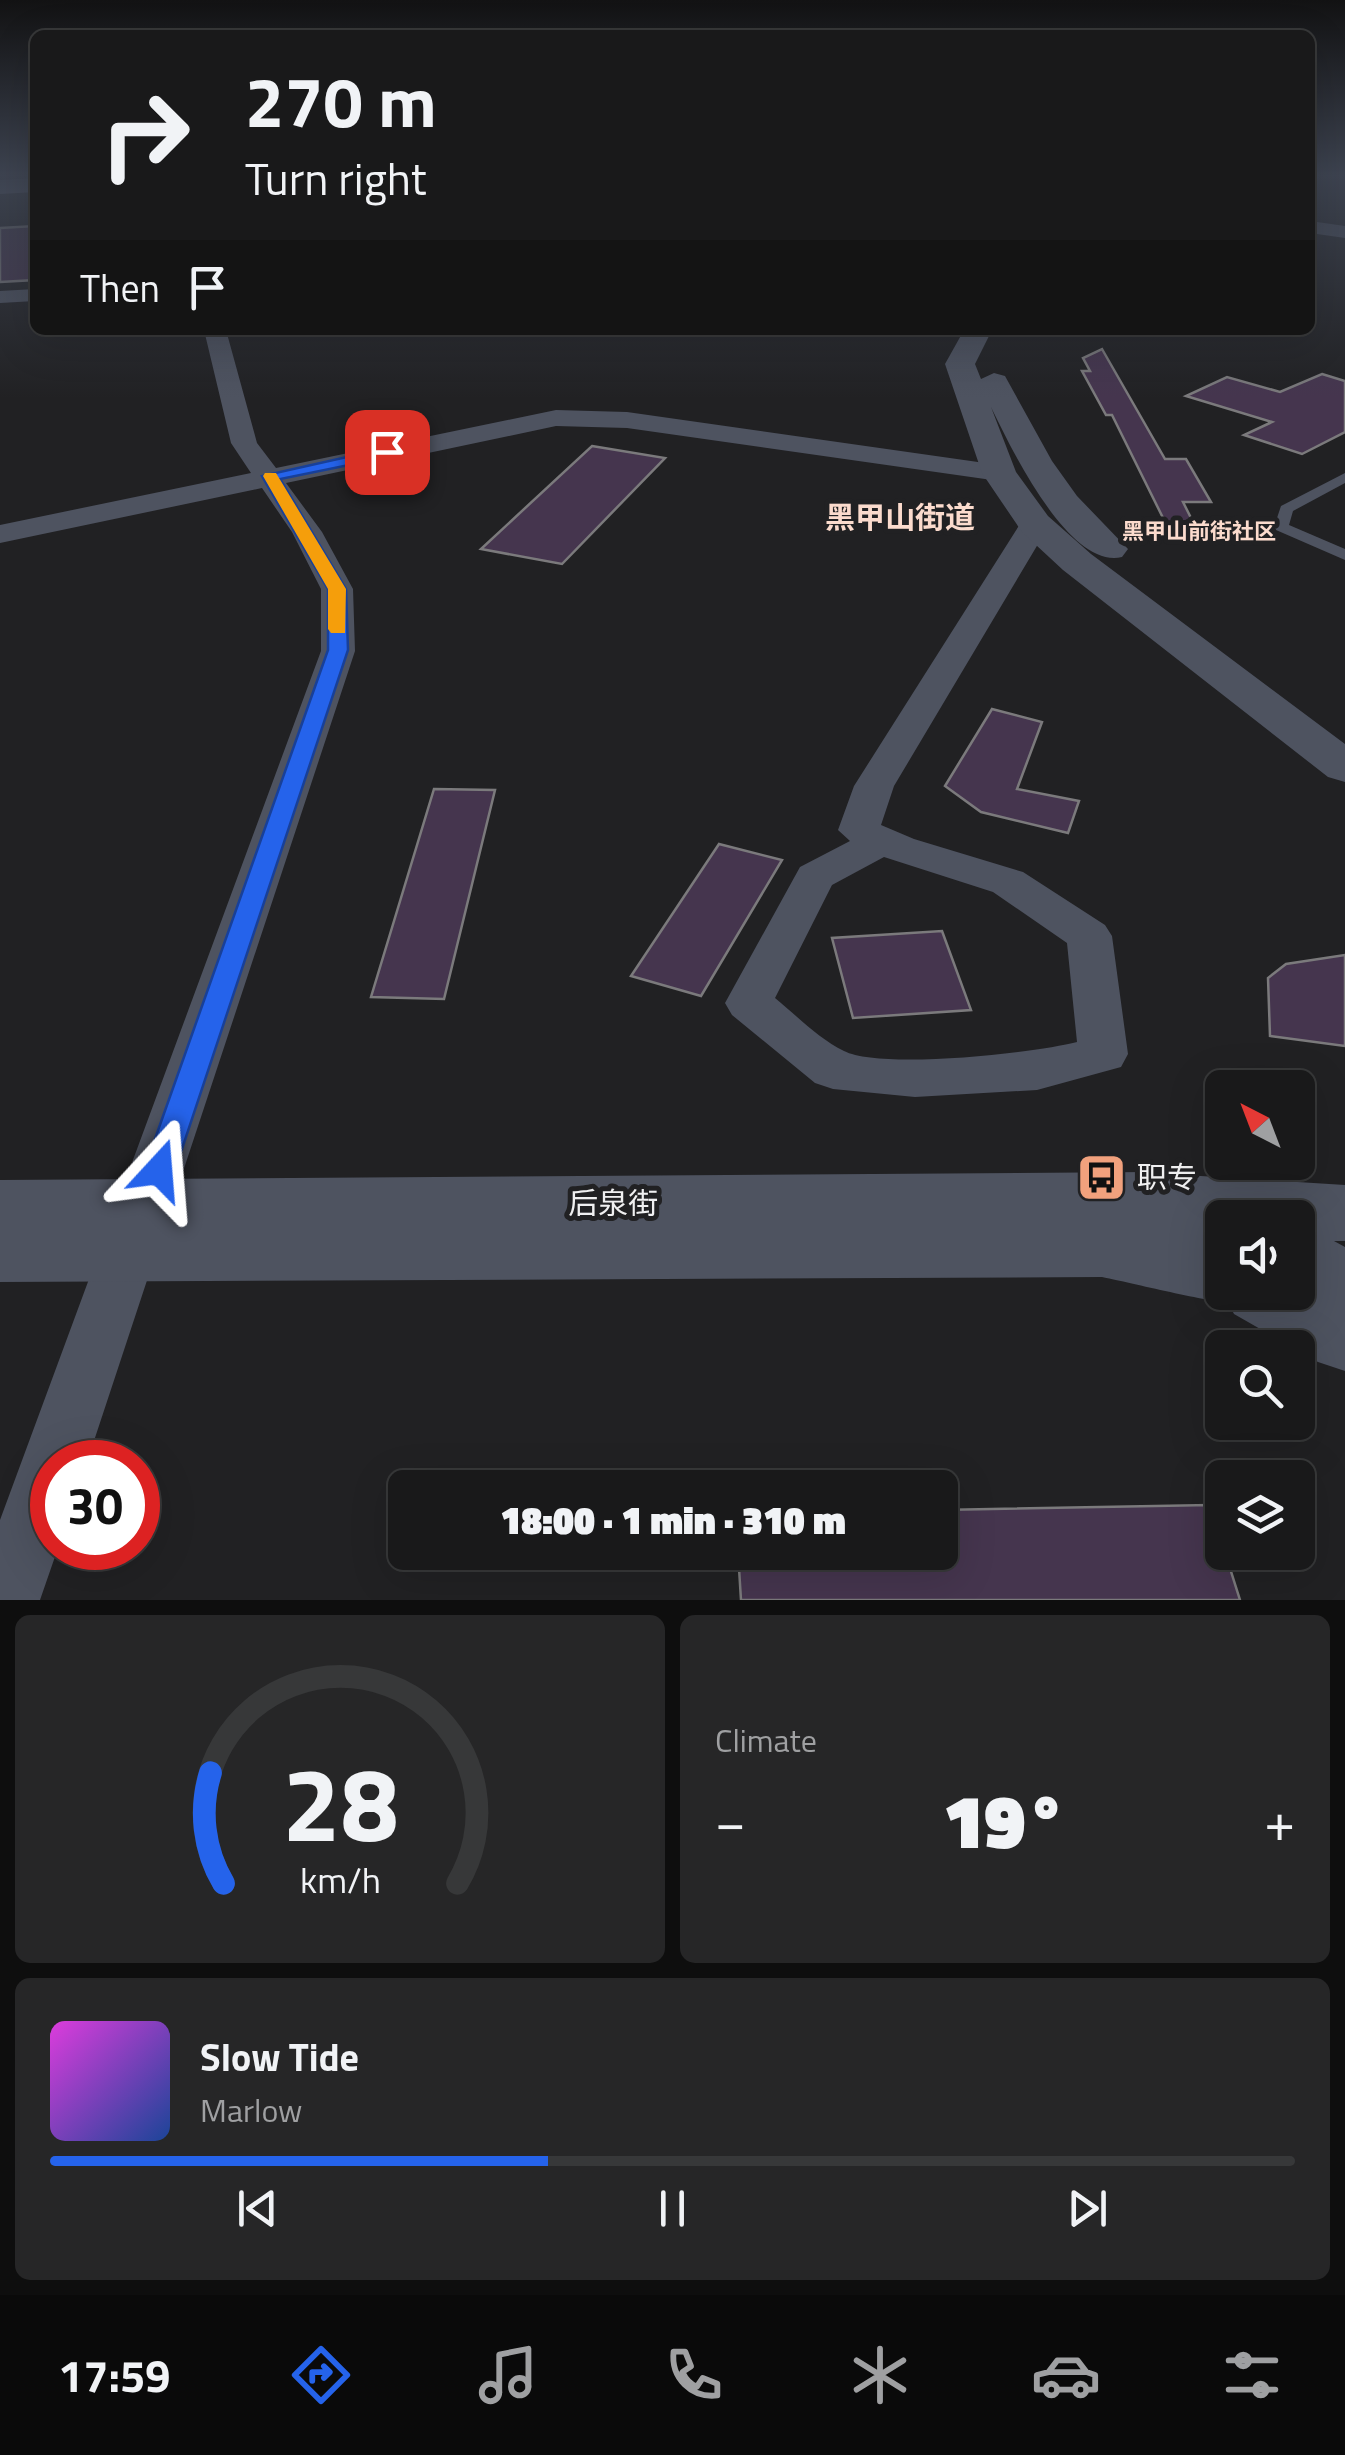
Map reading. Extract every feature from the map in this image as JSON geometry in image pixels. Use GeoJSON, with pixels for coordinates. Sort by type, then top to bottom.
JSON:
{"type":"FeatureCollection","features":[{"type":"Feature","properties":{"kind":"street"},"geometry":{"type":"LineString","coordinates":[[0,297],[30,294]]}},
{"type":"Feature","properties":{"kind":"street"},"geometry":{"type":"LineString","coordinates":[[63,1440],[338,650],[337,589],[270,476],[244,443],[216,335]]}},
{"type":"Feature","properties":{"kind":"street"},"geometry":{"type":"LineString","coordinates":[[975,335],[960,364],[998,473],[1035,524],[1077,562],[1345,767]]}},
{"type":"Feature","properties":{"kind":"street"},"geometry":{"type":"LineString","coordinates":[[1007,335],[989,372],[1035,462],[1064,504],[1112,552],[1176,603],[1345,726]]}},
{"type":"Feature","properties":{"kind":"street"},"geometry":{"type":"LineString","coordinates":[[0,534],[556,418],[627,420],[998,473]]}},
{"type":"Feature","properties":{"kind":"street"},"geometry":{"type":"LineString","coordinates":[[883,841],[815,877],[750,1003],[833,1070],[915,1078],[1037,1071],[1103,1054],[1088,936],[1008,882],[859,830],[874,786],[1035,524]]}},
{"type":"Feature","properties":{"kind":"street"},"geometry":{"type":"LineString","coordinates":[[1150,1200],[1345,1213]]}},
{"type":"Feature","properties":{"kind":"street","name":"后泉街"},"geometry":{"type":"LineString","coordinates":[[0,1252],[139,1228],[1150,1200],[1205,1217]]}},
{"type":"Feature","properties":{"kind":"street","name":"后泉街"},"geometry":{"type":"LineString","coordinates":[[0,1208],[139,1228],[1102,1247],[1205,1266]]}},
{"type":"Feature","properties":{"kind":"street"},"geometry":{"type":"LineString","coordinates":[[1315,1266],[1345,1283]]}},
{"type":"Feature","properties":{"kind":"street"},"geometry":{"type":"LineString","coordinates":[[1293,1310],[1345,1338]]}},
{"type":"Feature","properties":{"kind":"street"},"geometry":{"type":"LineString","coordinates":[[5,1600],[30,1532]]}},
{"type":"Feature","properties":{"kind":"lane"},"geometry":{"type":"LineString","coordinates":[[1345,477],[1286,509],[1282,527],[1345,555]]}},
{"type":"Feature","properties":{"kind":"building"},"geometry":{"type":"Polygon","coordinates":[[[0,249],[30,249],[30,280],[0,282],[0,249]]]}},
{"type":"Feature","properties":{"kind":"building"},"geometry":{"type":"Polygon","coordinates":[[[1102,349],[1165,459],[1186,459],[1211,502],[1183,502],[1197,530],[1169,530],[1112,415],[1106,415],[1082,371],[1090,371],[1083,358],[1102,349]]]}},
{"type":"Feature","properties":{"kind":"building"},"geometry":{"type":"Polygon","coordinates":[[[1322,374],[1345,381],[1345,432],[1302,454],[1244,435],[1272,422],[1186,396],[1227,377],[1280,392],[1322,374]]]}},
{"type":"Feature","properties":{"kind":"building"},"geometry":{"type":"Polygon","coordinates":[[[592,446],[665,458],[562,564],[481,549],[592,446]]]}},
{"type":"Feature","properties":{"kind":"building"},"geometry":{"type":"Polygon","coordinates":[[[992,709],[1042,722],[1017,789],[1079,801],[1068,833],[981,812],[945,786],[992,709]]]}},
{"type":"Feature","properties":{"kind":"building"},"geometry":{"type":"Polygon","coordinates":[[[434,789],[495,790],[444,999],[371,997],[434,789]]]}},
{"type":"Feature","properties":{"kind":"building"},"geometry":{"type":"Polygon","coordinates":[[[719,844],[782,860],[701,996],[631,976],[719,844]]]}},
{"type":"Feature","properties":{"kind":"building"},"geometry":{"type":"Polygon","coordinates":[[[942,931],[971,1010],[853,1018],[832,938],[942,931]]]}},
{"type":"Feature","properties":{"kind":"building"},"geometry":{"type":"Polygon","coordinates":[[[1345,955],[1345,1046],[1270,1036],[1268,978],[1286,964],[1345,955]]]}},
{"type":"Feature","properties":{"kind":"building"},"geometry":{"type":"Polygon","coordinates":[[[1205,1505],[1205,1570],[1231,1570],[1240,1600],[741,1600],[739,1570],[958,1570],[958,1510],[1205,1505]]]}},
{"type":"Feature","properties":{"kind":"slow traffic"},"geometry":{"type":"LineString","coordinates":[[271,476],[337,589],[338,629]]}},
{"type":"Feature","properties":{"kind":"place","name":"职专"},"geometry":{"type":"Point","coordinates":[1102,1178]}},
{"type":"Feature","properties":{"kind":"district","name":"黑甲山街道"},"geometry":{"type":"Point","coordinates":[900,518]}},
{"type":"Feature","properties":{"kind":"district","name":"黑甲山前街社区"},"geometry":{"type":"Point","coordinates":[1199,531]}},
{"type":"Feature","properties":{"kind":"route"},"geometry":{"type":"LineString","coordinates":[[159,1170],[338,650],[337,589],[270,476],[387,452]]}}]}
